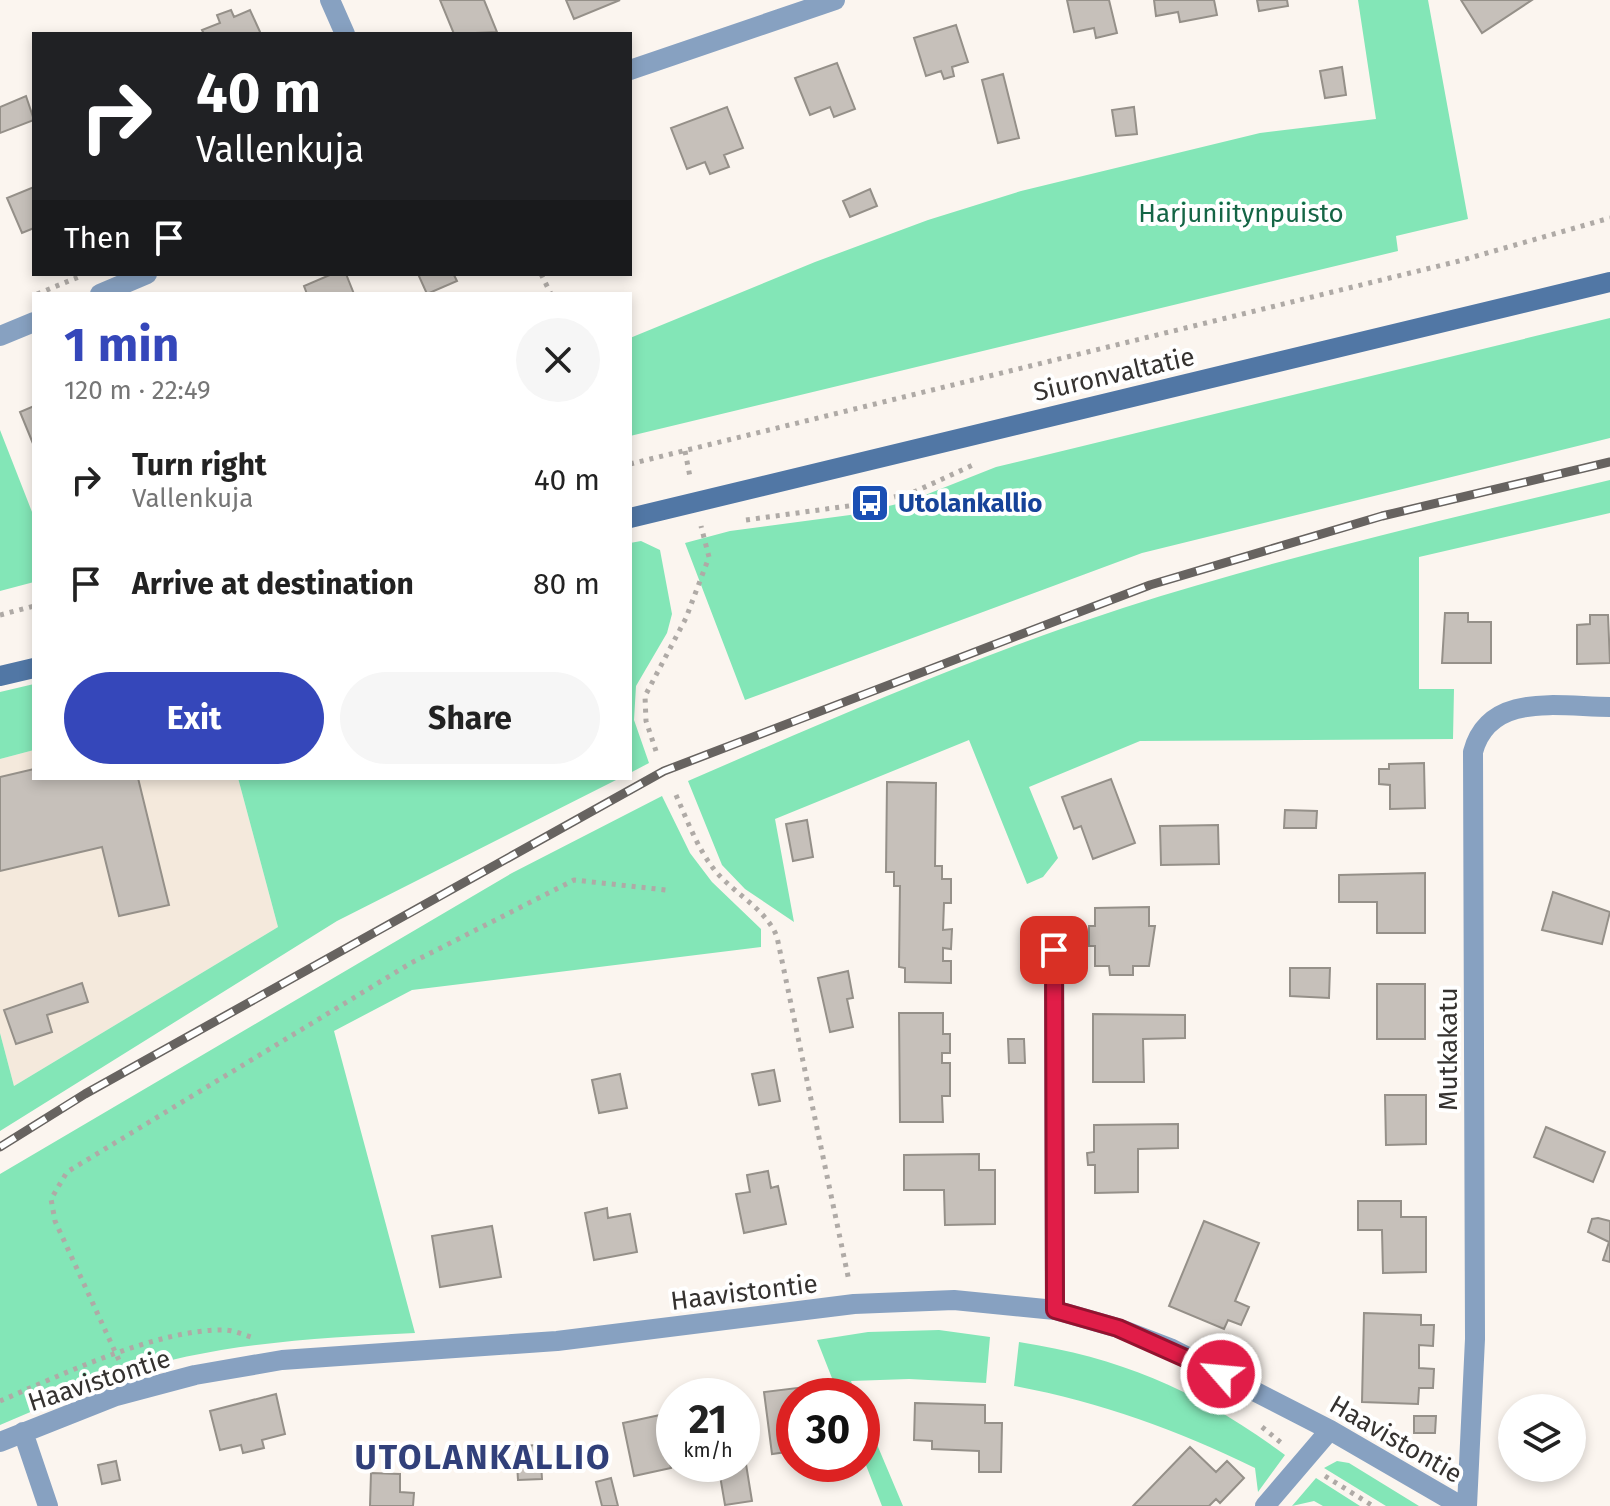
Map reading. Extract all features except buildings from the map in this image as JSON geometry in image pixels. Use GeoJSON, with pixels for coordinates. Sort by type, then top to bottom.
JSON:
{"type":"FeatureCollection","features":[{"type":"Feature","properties":{"kind":"main road","name":"Siuronvaltatie"},"geometry":{"type":"LineString","coordinates":[[632,518],[1610,282]]}},
{"type":"Feature","properties":{"kind":"main road"},"geometry":{"type":"LineString","coordinates":[[0,676],[32,668]]}},
{"type":"Feature","properties":{"kind":"street"},"geometry":{"type":"LineString","coordinates":[[330,0],[344,32]]}},
{"type":"Feature","properties":{"kind":"street"},"geometry":{"type":"LineString","coordinates":[[632,69],[835,0]]}},
{"type":"Feature","properties":{"kind":"street"},"geometry":{"type":"LineString","coordinates":[[105,292],[142,276]]}},
{"type":"Feature","properties":{"kind":"street"},"geometry":{"type":"LineString","coordinates":[[0,336],[32,323]]}},
{"type":"Feature","properties":{"kind":"street","name":"Mutkakatu"},"geometry":{"type":"LineString","coordinates":[[1467,1506],[1475,1339],[1473,752],[1478,732],[1495,717],[1515,708],[1610,707]]}},
{"type":"Feature","properties":{"kind":"street"},"geometry":{"type":"LineString","coordinates":[[1054,950],[1055,1310]]}},
{"type":"Feature","properties":{"kind":"street","name":"Haavistontie"},"geometry":{"type":"LineString","coordinates":[[0,1442],[134,1392],[195,1375],[268,1363],[557,1341],[854,1304],[954,1300],[1055,1310],[1118,1328],[1170,1348],[1330,1430],[1461,1506]]}},
{"type":"Feature","properties":{"kind":"street"},"geometry":{"type":"LineString","coordinates":[[1265,1506],[1330,1430]]}},
{"type":"Feature","properties":{"kind":"street"},"geometry":{"type":"LineString","coordinates":[[23,1432],[48,1506]]}},
{"type":"Feature","properties":{"kind":"path"},"geometry":{"type":"LineString","coordinates":[[632,464],[1459,261],[1610,218]]}},
{"type":"Feature","properties":{"kind":"path"},"geometry":{"type":"LineString","coordinates":[[42,292],[82,276]]}},
{"type":"Feature","properties":{"kind":"path"},"geometry":{"type":"LineString","coordinates":[[737,521],[842,509],[914,492],[987,459]]}},
{"type":"Feature","properties":{"kind":"path"},"geometry":{"type":"LineString","coordinates":[[702,529],[713,526]]}},
{"type":"Feature","properties":{"kind":"path"},"geometry":{"type":"LineString","coordinates":[[656,751],[646,721],[645,696],[686,618],[709,557]]}},
{"type":"Feature","properties":{"kind":"path"},"geometry":{"type":"LineString","coordinates":[[0,615],[32,607]]}},
{"type":"Feature","properties":{"kind":"path"},"geometry":{"type":"LineString","coordinates":[[676,795],[701,851],[715,871],[772,925],[777,937],[854,1304]]}},
{"type":"Feature","properties":{"kind":"path"},"geometry":{"type":"LineString","coordinates":[[134,1392],[55,1221],[51,1199],[67,1172],[411,963],[574,880],[666,890]]}},
{"type":"Feature","properties":{"kind":"path"},"geometry":{"type":"LineString","coordinates":[[0,1401],[179,1335],[226,1330],[255,1339],[268,1363]]}},
{"type":"Feature","properties":{"kind":"path"},"geometry":{"type":"LineString","coordinates":[[1261,1425],[1303,1462],[1373,1506]]}},
{"type":"Feature","properties":{"kind":"shaded area"},"geometry":{"type":"Polygon","coordinates":[[[32,751],[32,780],[239,780],[278,927],[14,1086],[0,1033],[0,759],[32,751]]]}},
{"type":"Feature","properties":{"kind":"green space","name":"Harjuniitynpuisto"},"geometry":{"type":"Polygon","coordinates":[[[1358,0],[1428,0],[1468,219],[1396,236],[1398,251],[632,436],[632,337],[815,262],[928,220],[1021,191],[1260,133],[1376,119],[1358,0]]]}},
{"type":"Feature","properties":{"kind":"green space"},"geometry":{"type":"Polygon","coordinates":[[[1610,318],[1610,438],[1142,553],[745,700],[685,543],[730,531],[850,515],[910,501],[996,467],[1610,318]]]}},
{"type":"Feature","properties":{"kind":"green space"},"geometry":{"type":"Polygon","coordinates":[[[0,430],[32,512],[32,583],[0,591],[0,430]]]}},
{"type":"Feature","properties":{"kind":"green space"},"geometry":{"type":"Polygon","coordinates":[[[1610,480],[1610,513],[1419,557],[1419,689],[1454,689],[1453,739],[1140,741],[1029,787],[1058,858],[1043,877],[1027,884],[969,740],[775,819],[794,922],[745,889],[722,865],[688,781],[958,667],[1123,608],[1304,555],[1610,480]]]}},
{"type":"Feature","properties":{"kind":"green space"},"geometry":{"type":"Polygon","coordinates":[[[641,541],[660,550],[672,614],[667,633],[636,686],[634,720],[649,763],[632,772],[632,543],[641,541]]]}},
{"type":"Feature","properties":{"kind":"green space"},"geometry":{"type":"Polygon","coordinates":[[[32,684],[32,751],[0,759],[0,692],[32,684]]]}},
{"type":"Feature","properties":{"kind":"green space"},"geometry":{"type":"Polygon","coordinates":[[[239,780],[616,780],[337,921],[0,1131],[0,1033],[14,1086],[278,927],[239,780]]]}},
{"type":"Feature","properties":{"kind":"green space"},"geometry":{"type":"Polygon","coordinates":[[[662,796],[690,853],[712,882],[761,929],[761,947],[412,990],[334,1031],[415,1333],[303,1340],[191,1356],[119,1375],[0,1425],[0,1174],[512,873],[662,796]]]}},
{"type":"Feature","properties":{"kind":"green space"},"geometry":{"type":"Polygon","coordinates":[[[939,1330],[990,1337],[986,1383],[832,1378],[817,1340],[868,1332],[939,1330]]]}},
{"type":"Feature","properties":{"kind":"green space"},"geometry":{"type":"Polygon","coordinates":[[[1019,1342],[1093,1358],[1160,1381],[1222,1413],[1285,1455],[1258,1492],[1255,1468],[1197,1441],[1107,1409],[1014,1386],[1019,1342]]]}},
{"type":"Feature","properties":{"kind":"green space"},"geometry":{"type":"Polygon","coordinates":[[[880,1452],[903,1506],[882,1506],[873,1482],[880,1482],[880,1452]]]}},
{"type":"Feature","properties":{"kind":"green space"},"geometry":{"type":"Polygon","coordinates":[[[1337,1461],[1349,1463],[1419,1506],[1386,1506],[1324,1468],[1337,1461]]]}},
{"type":"Feature","properties":{"kind":"green space"},"geometry":{"type":"Polygon","coordinates":[[[1316,1478],[1360,1506],[1323,1506],[1314,1501],[1292,1506],[1316,1478]]]}},
{"type":"Feature","properties":{"kind":"railway"},"geometry":{"type":"LineString","coordinates":[[0,1147],[85,1094],[664,771],[1150,585],[1382,516],[1610,462]]}},
{"type":"Feature","properties":{"kind":"place","name":"Utolankallio"},"geometry":{"type":"Point","coordinates":[870,503]}},
{"type":"Feature","properties":{"kind":"district","name":"UTOLANKALLIO"},"geometry":{"type":"Point","coordinates":[483,1457]}},
{"type":"Feature","properties":{"kind":"route"},"geometry":{"type":"LineString","coordinates":[[1054,950],[1055,1310],[1118,1328],[1170,1348],[1221,1374]]}}]}
